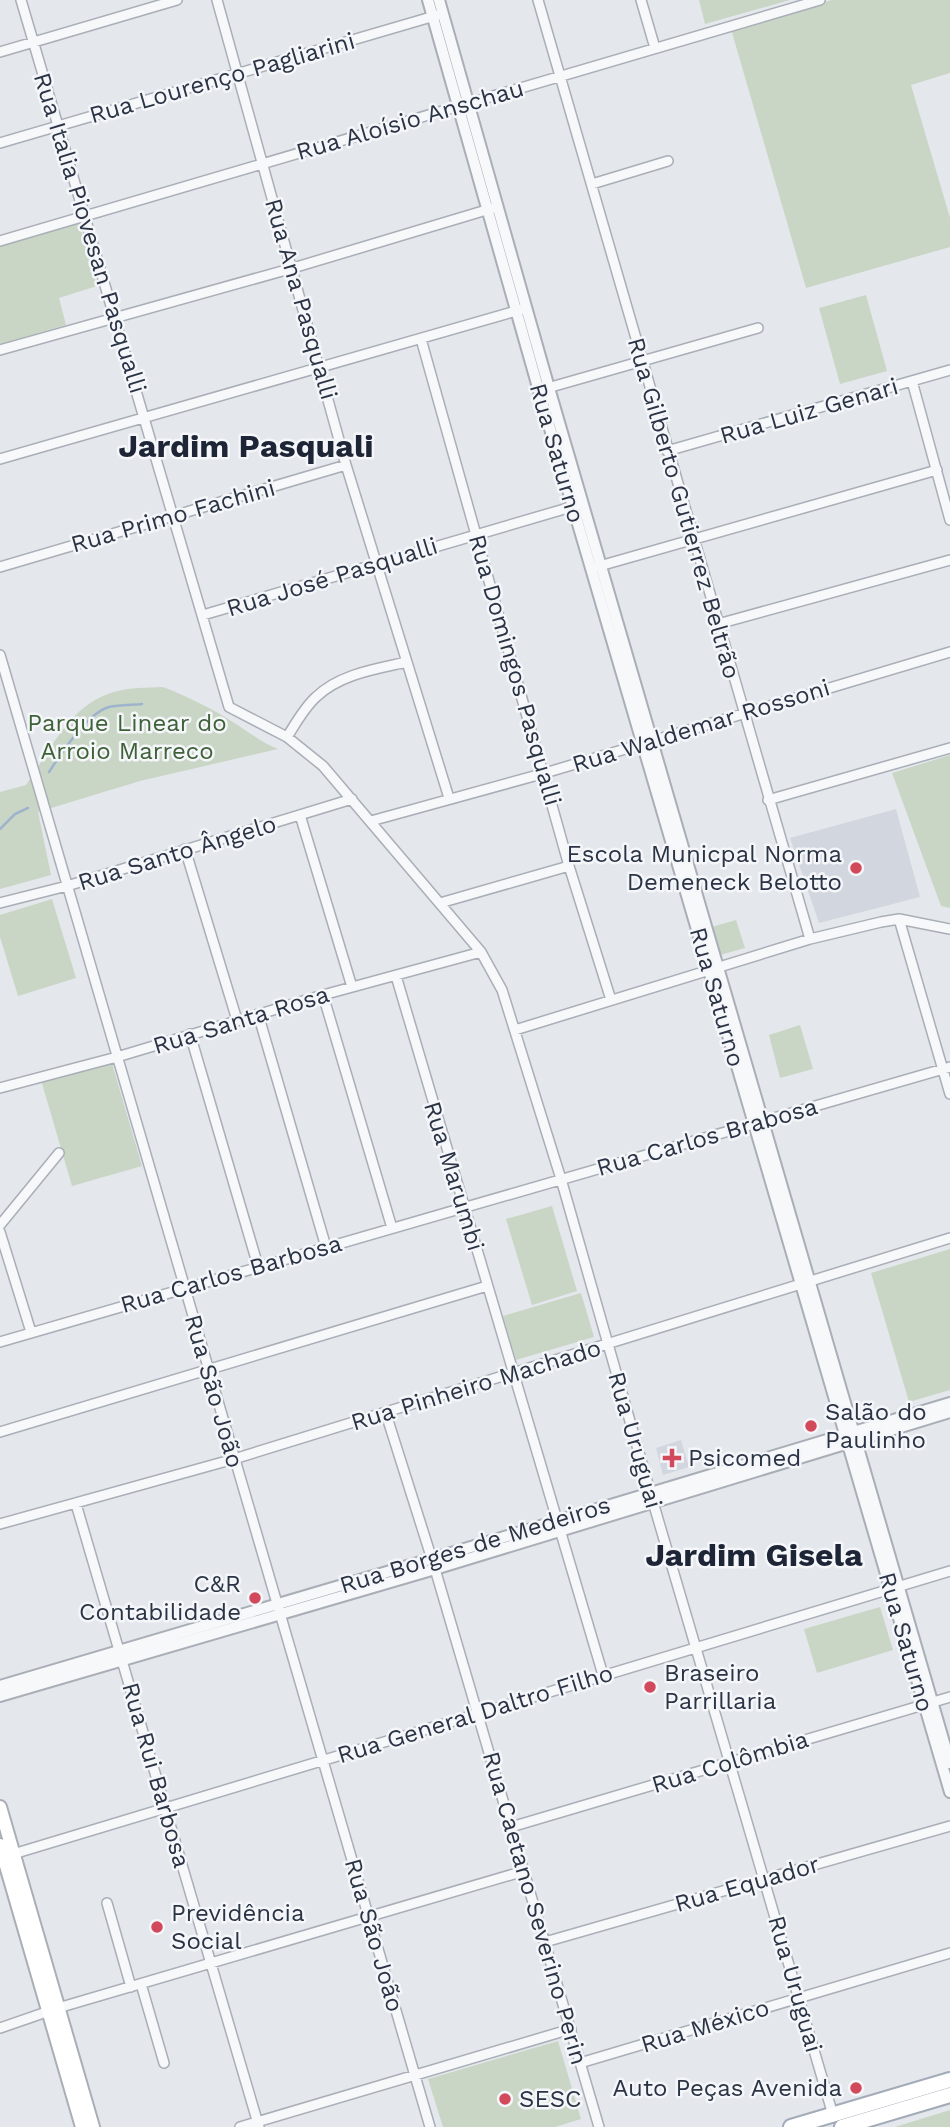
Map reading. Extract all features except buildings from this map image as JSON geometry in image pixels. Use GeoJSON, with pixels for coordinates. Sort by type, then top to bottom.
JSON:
{"type":"FeatureCollection","features":[{"type":"Feature","properties":{"kind":"main road"},"geometry":{"type":"LineString","coordinates":[[0,1807],[4,1854],[93,2127]]}},
{"type":"Feature","properties":{"kind":"main road"},"geometry":{"type":"LineString","coordinates":[[54,2010],[82,2127]]}},
{"type":"Feature","properties":{"kind":"main road"},"geometry":{"type":"LineString","coordinates":[[837,2121],[950,2080]]}},
{"type":"Feature","properties":{"kind":"main road"},"geometry":{"type":"LineString","coordinates":[[791,2127],[837,2121],[950,2095]]}},
{"type":"Feature","properties":{"kind":"street","name":"Rua Italia Piovesan Pasqualli"},"geometry":{"type":"LineString","coordinates":[[21,0],[229,707]]}},
{"type":"Feature","properties":{"kind":"street"},"geometry":{"type":"LineString","coordinates":[[0,52],[177,0]]}},
{"type":"Feature","properties":{"kind":"street","name":"Rua Ana Pasqualli"},"geometry":{"type":"LineString","coordinates":[[217,0],[346,465],[449,798]]}},
{"type":"Feature","properties":{"kind":"street","name":"Rua Saturno"},"geometry":{"type":"LineString","coordinates":[[428,0],[438,16],[464,104],[544,389],[895,1587],[950,1792]]}},
{"type":"Feature","properties":{"kind":"street","name":"Rua Saturno"},"geometry":{"type":"LineString","coordinates":[[438,16],[439,0]]}},
{"type":"Feature","properties":{"kind":"street","name":"Rua Gilberto Gutierrez Beltrão"},"geometry":{"type":"LineString","coordinates":[[538,0],[810,939]]}},
{"type":"Feature","properties":{"kind":"street"},"geometry":{"type":"LineString","coordinates":[[641,0],[655,48]]}},
{"type":"Feature","properties":{"kind":"street","name":"Rua Aloísio Anschau"},"geometry":{"type":"LineString","coordinates":[[0,240],[820,0]]}},
{"type":"Feature","properties":{"kind":"street","name":"Rua Lourenço Pagliarini"},"geometry":{"type":"LineString","coordinates":[[0,143],[438,16]]}},
{"type":"Feature","properties":{"kind":"street"},"geometry":{"type":"LineString","coordinates":[[592,184],[668,161]]}},
{"type":"Feature","properties":{"kind":"street"},"geometry":{"type":"LineString","coordinates":[[0,350],[293,268],[493,208]]}},
{"type":"Feature","properties":{"kind":"street"},"geometry":{"type":"LineString","coordinates":[[0,459],[522,309]]}},
{"type":"Feature","properties":{"kind":"street"},"geometry":{"type":"LineString","coordinates":[[544,389],[758,328]]}},
{"type":"Feature","properties":{"kind":"street","name":"Rua Domingos Pasqualli"},"geometry":{"type":"LineString","coordinates":[[421,339],[569,866],[611,1000]]}},
{"type":"Feature","properties":{"kind":"street","name":"Rua Luiz Genari"},"geometry":{"type":"LineString","coordinates":[[667,451],[950,370]]}},
{"type":"Feature","properties":{"kind":"street"},"geometry":{"type":"LineString","coordinates":[[912,381],[950,520]]}},
{"type":"Feature","properties":{"kind":"street","name":"Rua Primo Fachini"},"geometry":{"type":"LineString","coordinates":[[0,567],[346,465]]}},
{"type":"Feature","properties":{"kind":"street"},"geometry":{"type":"LineString","coordinates":[[597,567],[937,470]]}},
{"type":"Feature","properties":{"kind":"street","name":"Rua José Pasqualli"},"geometry":{"type":"LineString","coordinates":[[203,615],[578,505]]}},
{"type":"Feature","properties":{"kind":"street"},"geometry":{"type":"LineString","coordinates":[[718,625],[950,560]]}},
{"type":"Feature","properties":{"kind":"street","name":"Rua Waldemar Rossoni"},"geometry":{"type":"LineString","coordinates":[[371,821],[648,743],[743,712],[950,652]]}},
{"type":"Feature","properties":{"kind":"street","name":"Rua São João"},"geometry":{"type":"LineString","coordinates":[[0,655],[430,2127]]}},
{"type":"Feature","properties":{"kind":"street"},"geometry":{"type":"LineString","coordinates":[[287,737],[311,703],[332,685],[358,674],[407,662]]}},
{"type":"Feature","properties":{"kind":"street","name":"Rua Uruguai"},"geometry":{"type":"LineString","coordinates":[[229,707],[287,737],[323,766],[481,952],[502,990],[561,1179],[651,1497],[837,2121]]}},
{"type":"Feature","properties":{"kind":"street"},"geometry":{"type":"LineString","coordinates":[[768,800],[950,748]]}},
{"type":"Feature","properties":{"kind":"street","name":"Rua Santo Ângelo"},"geometry":{"type":"LineString","coordinates":[[0,903],[67,886],[352,799]]}},
{"type":"Feature","properties":{"kind":"street"},"geometry":{"type":"LineString","coordinates":[[300,815],[352,987]]}},
{"type":"Feature","properties":{"kind":"street"},"geometry":{"type":"LineString","coordinates":[[185,849],[237,1020]]}},
{"type":"Feature","properties":{"kind":"street"},"geometry":{"type":"LineString","coordinates":[[440,903],[569,866]]}},
{"type":"Feature","properties":{"kind":"street"},"geometry":{"type":"LineString","coordinates":[[899,919],[947,1068],[950,1094]]}},
{"type":"Feature","properties":{"kind":"street"},"geometry":{"type":"LineString","coordinates":[[515,1030],[810,939],[899,919],[950,929]]}},
{"type":"Feature","properties":{"kind":"street","name":"Rua Santa Rosa"},"geometry":{"type":"LineString","coordinates":[[0,1088],[481,952]]}},
{"type":"Feature","properties":{"kind":"street","name":"Rua Marumbi"},"geometry":{"type":"LineString","coordinates":[[396,976],[603,1675]]}},
{"type":"Feature","properties":{"kind":"street"},"geometry":{"type":"LineString","coordinates":[[323,995],[393,1228]]}},
{"type":"Feature","properties":{"kind":"street"},"geometry":{"type":"LineString","coordinates":[[258,1014],[326,1247]]}},
{"type":"Feature","properties":{"kind":"street"},"geometry":{"type":"LineString","coordinates":[[190,1034],[258,1266]]}},
{"type":"Feature","properties":{"kind":"street","name":"Rua Carlos Brabosa"},"geometry":{"type":"LineString","coordinates":[[463,1208],[947,1068]]}},
{"type":"Feature","properties":{"kind":"street"},"geometry":{"type":"LineString","coordinates":[[0,1225],[60,1153]]}},
{"type":"Feature","properties":{"kind":"street","name":"Rua Carlos Barbosa"},"geometry":{"type":"LineString","coordinates":[[0,1342],[463,1208]]}},
{"type":"Feature","properties":{"kind":"street"},"geometry":{"type":"LineString","coordinates":[[0,1232],[31,1332]]}},
{"type":"Feature","properties":{"kind":"street","name":"Rua Pinheiro Machado"},"geometry":{"type":"LineString","coordinates":[[0,1524],[386,1414],[805,1281],[950,1238]]}},
{"type":"Feature","properties":{"kind":"street"},"geometry":{"type":"LineString","coordinates":[[0,1432],[487,1286]]}},
{"type":"Feature","properties":{"kind":"street","name":"Rua Borges de Medeiros"},"geometry":{"type":"LineString","coordinates":[[0,1686],[120,1655],[433,1564],[851,1437],[950,1403]]}},
{"type":"Feature","properties":{"kind":"street","name":"Rua Borges de Medeiros"},"geometry":{"type":"LineString","coordinates":[[851,1437],[950,1412]]}},
{"type":"Feature","properties":{"kind":"street","name":"Rua Caetano Severino Perin"},"geometry":{"type":"LineString","coordinates":[[386,1414],[599,2127]]}},
{"type":"Feature","properties":{"kind":"street","name":"Rua Rui Barbosa"},"geometry":{"type":"LineString","coordinates":[[76,1504],[258,2124]]}},
{"type":"Feature","properties":{"kind":"street","name":"Rua General Daltro Filho"},"geometry":{"type":"LineString","coordinates":[[4,1854],[950,1571]]}},
{"type":"Feature","properties":{"kind":"street"},"geometry":{"type":"LineString","coordinates":[[0,1696],[120,1655]]}},
{"type":"Feature","properties":{"kind":"street","name":"Rua Colômbia"},"geometry":{"type":"LineString","coordinates":[[511,1827],[950,1697]]}},
{"type":"Feature","properties":{"kind":"street","name":"Rua Saturno"},"geometry":{"type":"LineString","coordinates":[[928,1703],[950,1763]]}},
{"type":"Feature","properties":{"kind":"street","name":"Rua Equador"},"geometry":{"type":"LineString","coordinates":[[545,1942],[950,1826]]}},
{"type":"Feature","properties":{"kind":"street"},"geometry":{"type":"LineString","coordinates":[[0,2028],[136,1985],[524,1871]]}},
{"type":"Feature","properties":{"kind":"street"},"geometry":{"type":"LineString","coordinates":[[107,1903],[164,2063]]}},
{"type":"Feature","properties":{"kind":"street","name":"Rua México"},"geometry":{"type":"LineString","coordinates":[[580,2063],[950,1953]]}},
{"type":"Feature","properties":{"kind":"street"},"geometry":{"type":"LineString","coordinates":[[240,2127],[258,2124],[570,2029]]}},
{"type":"Feature","properties":{"kind":"shaded area","name":"Escola Municpal Norma Demeneck Belotto"},"geometry":{"type":"Polygon","coordinates":[[[896,809],[920,897],[819,923],[790,838],[896,809]]]}},
{"type":"Feature","properties":{"kind":"shaded area","name":"Psicomed"},"geometry":{"type":"Polygon","coordinates":[[[681,1440],[689,1467],[663,1475],[656,1448],[681,1440]]]}},
{"type":"Feature","properties":{"kind":"green space"},"geometry":{"type":"Polygon","coordinates":[[[699,0],[790,0],[705,24],[699,0]]]}},
{"type":"Feature","properties":{"kind":"green space"},"geometry":{"type":"Polygon","coordinates":[[[832,0],[950,0],[950,73],[911,85],[950,218],[950,247],[806,288],[731,29],[832,0]]]}},
{"type":"Feature","properties":{"kind":"green space"},"geometry":{"type":"Polygon","coordinates":[[[79,223],[97,286],[59,298],[66,325],[0,344],[0,246],[79,223]]]}},
{"type":"Feature","properties":{"kind":"green space"},"geometry":{"type":"Polygon","coordinates":[[[866,295],[887,371],[840,384],[819,308],[866,295]]]}},
{"type":"Feature","properties":{"kind":"green space","name":"Parque Linear do Arroio Marreco"},"geometry":{"type":"Polygon","coordinates":[[[163,687],[210,708],[278,749],[140,781],[38,812],[51,875],[0,889],[0,792],[26,785],[62,730],[85,707],[114,692],[163,687]]]}},
{"type":"Feature","properties":{"kind":"green space"},"geometry":{"type":"Polygon","coordinates":[[[950,755],[950,908],[941,906],[892,773],[950,755]]]}},
{"type":"Feature","properties":{"kind":"green space"},"geometry":{"type":"Polygon","coordinates":[[[52,899],[76,978],[18,996],[0,937],[0,915],[52,899]]]}},
{"type":"Feature","properties":{"kind":"green space"},"geometry":{"type":"Polygon","coordinates":[[[736,920],[745,948],[720,955],[712,927],[736,920]]]}},
{"type":"Feature","properties":{"kind":"green space"},"geometry":{"type":"Polygon","coordinates":[[[800,1025],[813,1069],[780,1078],[769,1035],[800,1025]]]}},
{"type":"Feature","properties":{"kind":"green space"},"geometry":{"type":"Polygon","coordinates":[[[111,1060],[142,1166],[72,1186],[41,1080],[111,1060]]]}},
{"type":"Feature","properties":{"kind":"green space"},"geometry":{"type":"Polygon","coordinates":[[[552,1206],[577,1291],[532,1305],[506,1219],[552,1206]]]}},
{"type":"Feature","properties":{"kind":"green space"},"geometry":{"type":"Polygon","coordinates":[[[950,1249],[950,1390],[909,1402],[871,1273],[950,1249]]]}},
{"type":"Feature","properties":{"kind":"green space"},"geometry":{"type":"Polygon","coordinates":[[[581,1293],[594,1337],[516,1360],[503,1316],[581,1293]]]}},
{"type":"Feature","properties":{"kind":"green space"},"geometry":{"type":"Polygon","coordinates":[[[880,1607],[893,1650],[817,1673],[804,1629],[880,1607]]]}},
{"type":"Feature","properties":{"kind":"green space","name":"SESC"},"geometry":{"type":"Polygon","coordinates":[[[558,2041],[581,2119],[555,2127],[443,2127],[428,2079],[558,2041]]]}},
{"type":"Feature","properties":{"kind":"green space"},"geometry":{"type":"Polygon","coordinates":[[[950,2110],[950,2127],[895,2127],[950,2110]]]}},
{"type":"Feature","properties":{"kind":"waterway"},"geometry":{"type":"LineString","coordinates":[[49,772],[75,735],[92,717],[109,707],[142,704]]}},
{"type":"Feature","properties":{"kind":"waterway"},"geometry":{"type":"LineString","coordinates":[[0,829],[15,814],[28,808]]}},
{"type":"Feature","properties":{"kind":"place","name":"Escola Municpal Norma Demeneck Belotto"},"geometry":{"type":"Point","coordinates":[856,868]}},
{"type":"Feature","properties":{"kind":"place","name":"Salão do Paulinho"},"geometry":{"type":"Point","coordinates":[811,1426]}},
{"type":"Feature","properties":{"kind":"place","name":"Psicomed"},"geometry":{"type":"Point","coordinates":[672,1458]}},
{"type":"Feature","properties":{"kind":"place","name":"C&R Contabilidade"},"geometry":{"type":"Point","coordinates":[255,1598]}},
{"type":"Feature","properties":{"kind":"place","name":"Braseiro Parrillaria"},"geometry":{"type":"Point","coordinates":[650,1687]}},
{"type":"Feature","properties":{"kind":"place","name":"Previdência Social"},"geometry":{"type":"Point","coordinates":[157,1927]}},
{"type":"Feature","properties":{"kind":"place","name":"Auto Peças Avenida"},"geometry":{"type":"Point","coordinates":[856,2088]}},
{"type":"Feature","properties":{"kind":"place","name":"SESC"},"geometry":{"type":"Point","coordinates":[505,2099]}},
{"type":"Feature","properties":{"kind":"district","name":"Jardim Pasquali"},"geometry":{"type":"Point","coordinates":[246,446]}},
{"type":"Feature","properties":{"kind":"district","name":"Jardim Gisela"},"geometry":{"type":"Point","coordinates":[754,1555]}}]}
